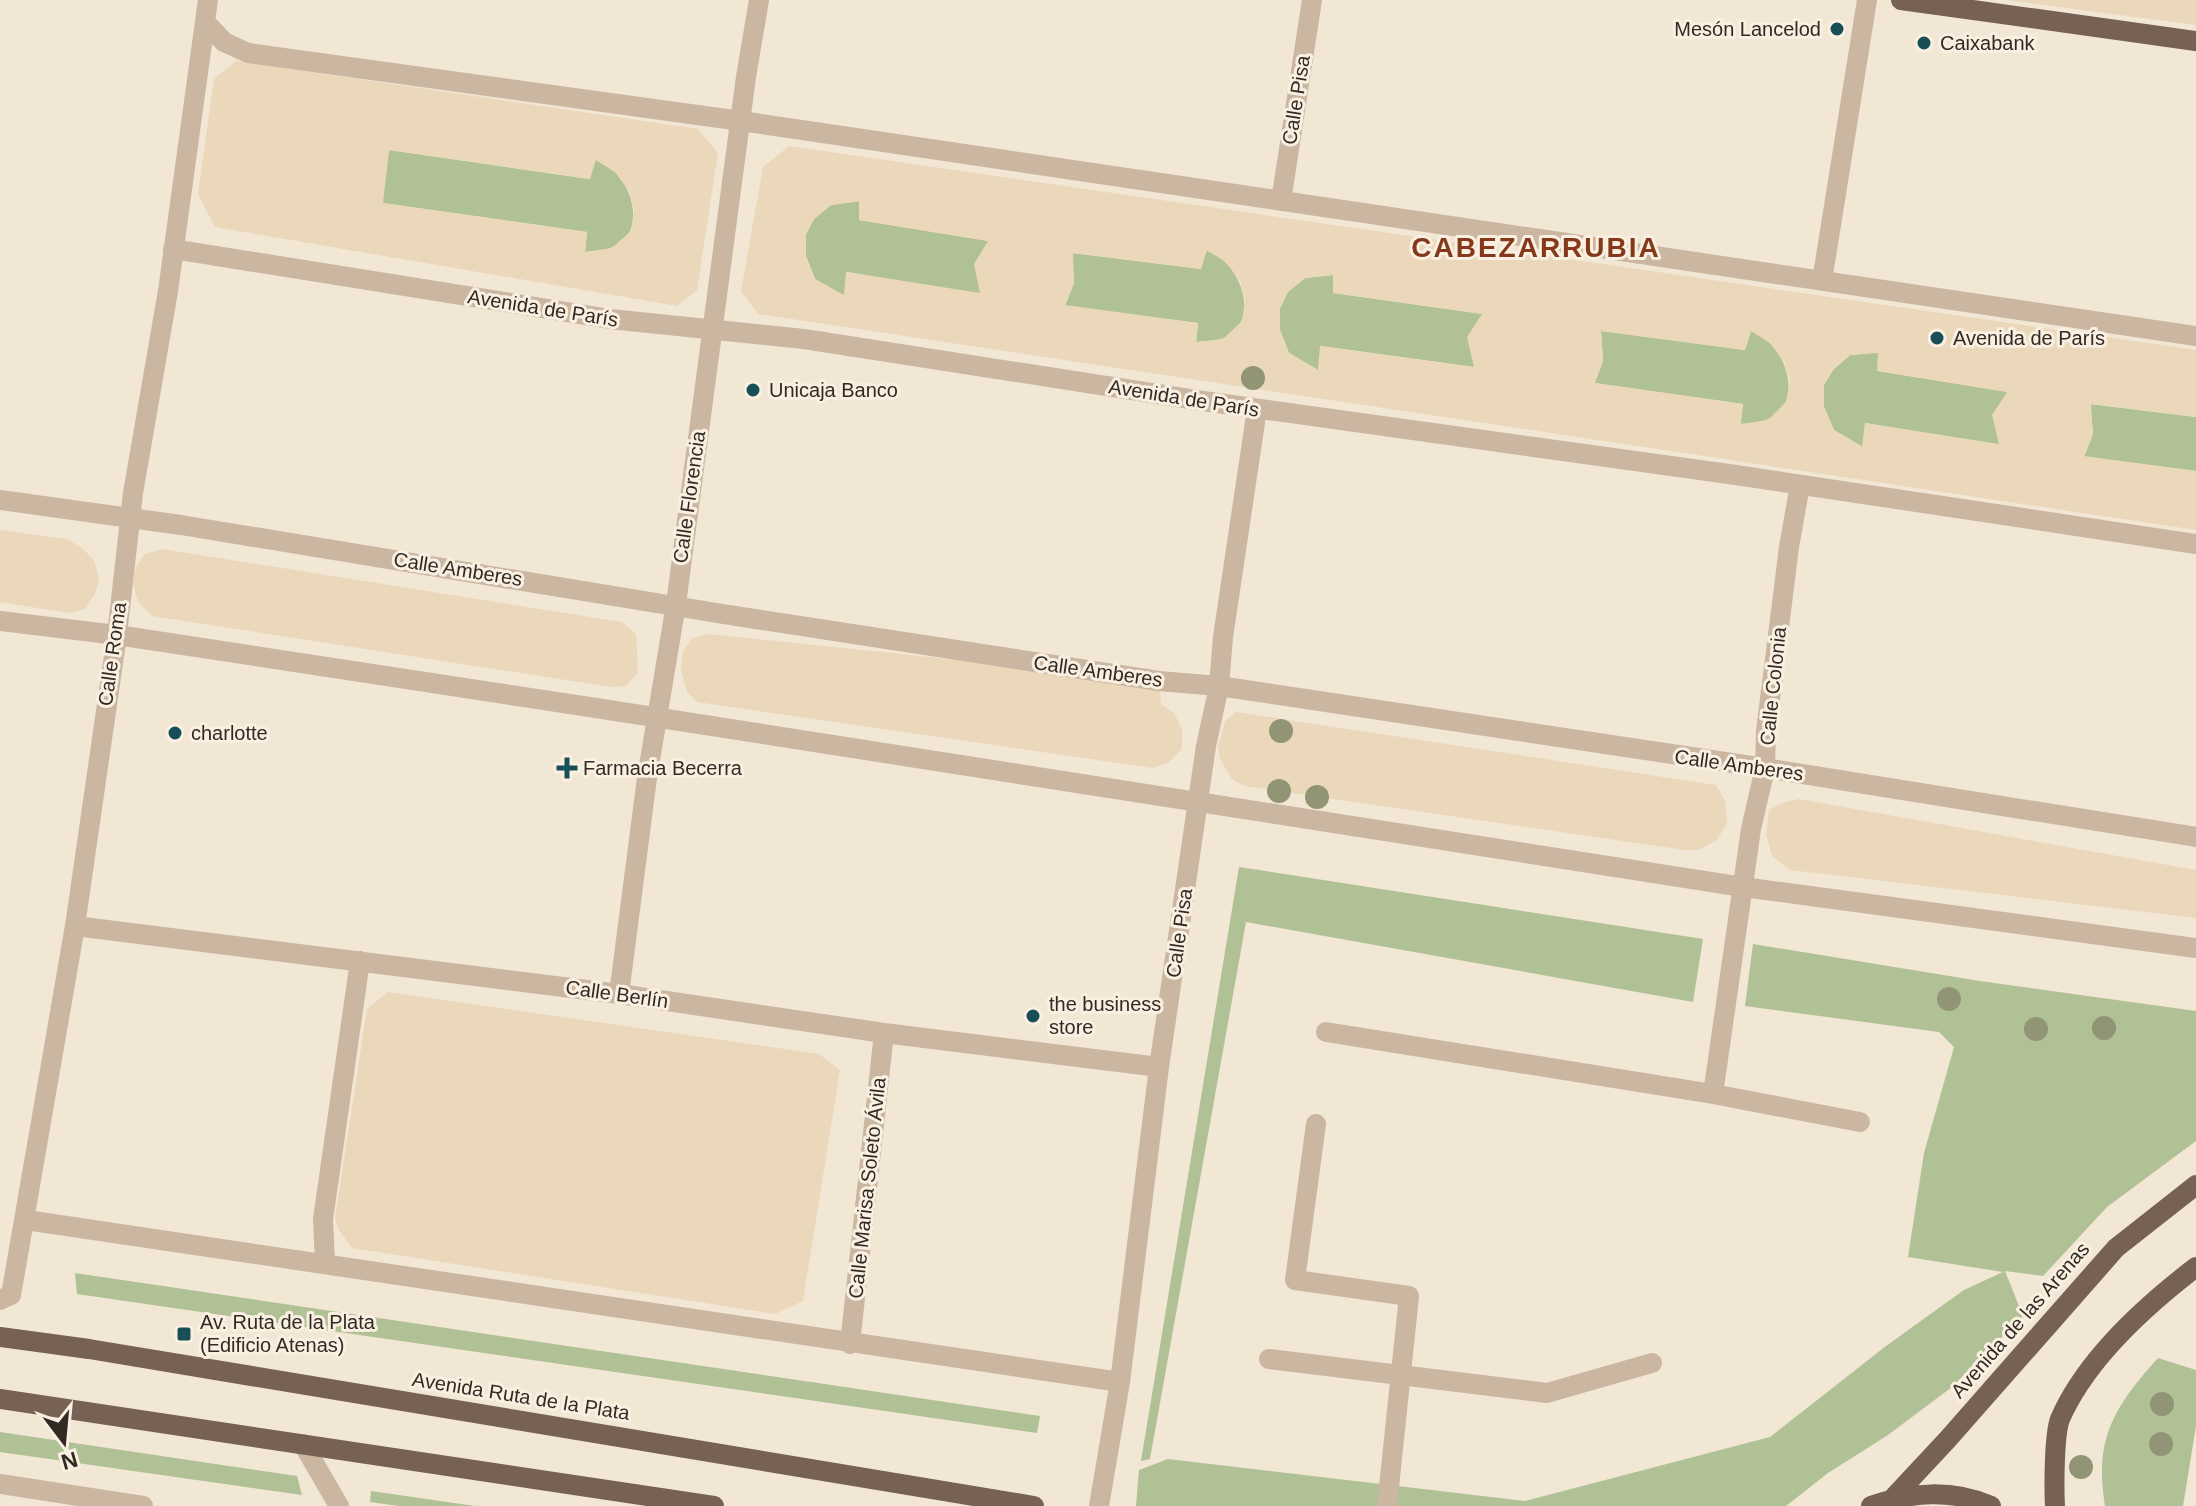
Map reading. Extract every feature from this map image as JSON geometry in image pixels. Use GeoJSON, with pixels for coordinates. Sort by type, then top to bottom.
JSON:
{"type":"FeatureCollection","features":[{"type":"Feature","properties":{"kind":"main road"},"geometry":{"type":"LineString","coordinates":[[1901,0],[2196,41]]}},
{"type":"Feature","properties":{"kind":"main road","name":"Avenida de las Arenas"},"geometry":{"type":"LineString","coordinates":[[1892,1499],[2116,1248],[2196,1185]]}},
{"type":"Feature","properties":{"kind":"main road"},"geometry":{"type":"LineString","coordinates":[[2055,1506],[2059,1422],[2079,1385],[2154,1299],[2196,1267]]}},
{"type":"Feature","properties":{"kind":"main road","name":"Avenida Ruta de la Plata"},"geometry":{"type":"LineString","coordinates":[[0,1337],[89,1349],[1034,1506]]}},
{"type":"Feature","properties":{"kind":"main road"},"geometry":{"type":"LineString","coordinates":[[0,1399],[714,1506]]}},
{"type":"Feature","properties":{"kind":"main road"},"geometry":{"type":"LineString","coordinates":[[1871,1506],[1930,1493],[1991,1506]]}},
{"type":"Feature","properties":{"kind":"street","name":"Calle Roma"},"geometry":{"type":"LineString","coordinates":[[0,1300],[11,1295],[75,926],[117,635],[130,519],[208,0]]}},
{"type":"Feature","properties":{"kind":"street","name":"Calle Florencia"},"geometry":{"type":"LineString","coordinates":[[619,994],[759,0]]}},
{"type":"Feature","properties":{"kind":"street","name":"Calle Pisa"},"geometry":{"type":"LineString","coordinates":[[1281,201],[1312,0]]}},
{"type":"Feature","properties":{"kind":"street"},"geometry":{"type":"LineString","coordinates":[[1822,281],[1867,0]]}},
{"type":"Feature","properties":{"kind":"street"},"geometry":{"type":"LineString","coordinates":[[206,23],[224,42],[248,53],[741,121],[2196,336]]}},
{"type":"Feature","properties":{"kind":"street","name":"Avenida de París"},"geometry":{"type":"LineString","coordinates":[[173,249],[610,319],[804,339],[1257,409],[2196,544]]}},
{"type":"Feature","properties":{"kind":"street","name":"Calle Pisa"},"geometry":{"type":"LineString","coordinates":[[1099,1506],[1120,1382],[1159,1067],[1206,746],[1219,686],[1223,637],[1257,409]]}},
{"type":"Feature","properties":{"kind":"street","name":"Calle Colonia"},"geometry":{"type":"LineString","coordinates":[[1713,1094],[1751,829],[1765,768],[1766,731],[1800,485]]}},
{"type":"Feature","properties":{"kind":"street","name":"Calle Amberes"},"geometry":{"type":"LineString","coordinates":[[0,500],[1159,681],[1219,686],[1765,768],[2196,837]]}},
{"type":"Feature","properties":{"kind":"street"},"geometry":{"type":"LineString","coordinates":[[0,621],[117,635],[657,717],[1743,887],[2196,948]]}},
{"type":"Feature","properties":{"kind":"street","name":"Calle Berlín"},"geometry":{"type":"LineString","coordinates":[[75,926],[619,994],[884,1033],[1159,1067]]}},
{"type":"Feature","properties":{"kind":"street"},"geometry":{"type":"LineString","coordinates":[[325,1263],[323,1219],[360,961]]}},
{"type":"Feature","properties":{"kind":"street"},"geometry":{"type":"LineString","coordinates":[[1326,1032],[1713,1094],[1860,1122]]}},
{"type":"Feature","properties":{"kind":"street","name":"Calle Marisa Soleto Ávila"},"geometry":{"type":"LineString","coordinates":[[850,1344],[884,1033]]}},
{"type":"Feature","properties":{"kind":"street"},"geometry":{"type":"LineString","coordinates":[[1316,1124],[1295,1280],[1409,1296],[1387,1506]]}},
{"type":"Feature","properties":{"kind":"street"},"geometry":{"type":"LineString","coordinates":[[26,1220],[1120,1382]]}},
{"type":"Feature","properties":{"kind":"street"},"geometry":{"type":"LineString","coordinates":[[1269,1359],[1547,1393],[1652,1363]]}},
{"type":"Feature","properties":{"kind":"street"},"geometry":{"type":"LineString","coordinates":[[303,1444],[339,1506]]}},
{"type":"Feature","properties":{"kind":"street"},"geometry":{"type":"LineString","coordinates":[[0,1484],[143,1506]]}},
{"type":"Feature","properties":{"kind":"green space"},"geometry":{"type":"Polygon","coordinates":[[[389,150],[589,179],[595,159],[614,171],[623,182],[632,203],[632,225],[621,242],[607,249],[585,252],[587,232],[382,203],[389,150]]]}},
{"type":"Feature","properties":{"kind":"green space"},"geometry":{"type":"Polygon","coordinates":[[[860,201],[859,220],[989,241],[980,294],[847,272],[844,296],[815,279],[806,256],[806,234],[814,219],[831,205],[860,201]]]}},
{"type":"Feature","properties":{"kind":"green space"},"geometry":{"type":"Polygon","coordinates":[[[1206,250],[1227,264],[1243,294],[1243,316],[1239,325],[1221,339],[1196,342],[1198,323],[1065,306],[1074,283],[1072,253],[1201,269],[1206,250]]]}},
{"type":"Feature","properties":{"kind":"green space"},"geometry":{"type":"Polygon","coordinates":[[[1334,275],[1333,293],[1483,314],[1474,367],[1321,346],[1318,370],[1289,353],[1280,330],[1280,308],[1288,292],[1305,278],[1334,275]]]}},
{"type":"Feature","properties":{"kind":"green space"},"geometry":{"type":"Polygon","coordinates":[[[1601,331],[1745,350],[1751,331],[1770,343],[1784,364],[1788,386],[1784,406],[1777,414],[1763,421],[1740,424],[1743,404],[1594,383],[1603,361],[1601,331]]]}},
{"type":"Feature","properties":{"kind":"green space"},"geometry":{"type":"Polygon","coordinates":[[[1878,352],[1878,371],[2008,392],[1999,445],[1865,423],[1863,447],[1834,430],[1824,407],[1824,385],[1833,370],[1850,355],[1878,352]]]}},
{"type":"Feature","properties":{"kind":"green space"},"geometry":{"type":"Polygon","coordinates":[[[2090,404],[2196,417],[2196,471],[2084,457],[2093,434],[2090,404]]]}},
{"type":"Feature","properties":{"kind":"green space"},"geometry":{"type":"Polygon","coordinates":[[[1239,867],[1703,939],[1693,1002],[1246,922],[1150,1459],[1141,1461],[1239,867]]]}},
{"type":"Feature","properties":{"kind":"green space"},"geometry":{"type":"Polygon","coordinates":[[[1753,944],[1980,981],[2196,1011],[2196,1141],[2107,1207],[2043,1276],[2005,1271],[2023,1316],[1952,1387],[1786,1506],[1136,1506],[1139,1470],[1168,1459],[1525,1501],[1770,1437],[1886,1346],[1964,1290],[2003,1272],[1908,1257],[1924,1153],[1954,1047],[1939,1032],[1745,1006],[1753,944]]]}},
{"type":"Feature","properties":{"kind":"green space"},"geometry":{"type":"Polygon","coordinates":[[[75,1273],[1040,1416],[1037,1433],[77,1294],[75,1273]]]}},
{"type":"Feature","properties":{"kind":"green space"},"geometry":{"type":"Polygon","coordinates":[[[2158,1358],[2196,1370],[2196,1426],[2183,1506],[2105,1506],[2102,1461],[2111,1425],[2130,1392],[2158,1358]]]}},
{"type":"Feature","properties":{"kind":"green space"},"geometry":{"type":"Polygon","coordinates":[[[0,1432],[297,1476],[302,1495],[0,1452],[0,1432]]]}},
{"type":"Feature","properties":{"kind":"green space"},"geometry":{"type":"Polygon","coordinates":[[[371,1491],[475,1506],[399,1506],[370,1502],[371,1491]]]}},
{"type":"Feature","properties":{"kind":"shaded area"},"geometry":{"type":"Polygon","coordinates":[[[2005,0],[2196,0],[2196,25],[2005,0]]]}},
{"type":"Feature","properties":{"kind":"shaded area"},"geometry":{"type":"Polygon","coordinates":[[[236,61],[698,129],[718,153],[697,290],[677,306],[215,227],[198,194],[214,79],[236,61]],[[389,150],[383,203],[587,232],[585,252],[612,248],[631,231],[634,210],[629,191],[615,172],[596,160],[590,179],[389,150]]]}},
{"type":"Feature","properties":{"kind":"shaded area","name":"Avenida de París"},"geometry":{"type":"Polygon","coordinates":[[[789,146],[2196,350],[2196,417],[2091,404],[2093,434],[2084,456],[2196,471],[2196,530],[758,314],[741,291],[763,167],[789,146]],[[859,201],[831,205],[814,219],[806,234],[806,256],[815,279],[844,295],[846,272],[980,293],[974,264],[988,241],[859,220],[859,201]],[[1207,250],[1201,269],[1073,253],[1074,283],[1065,305],[1198,323],[1196,342],[1223,339],[1242,321],[1245,300],[1240,281],[1226,262],[1207,250]],[[1333,275],[1305,278],[1288,292],[1280,308],[1280,330],[1289,353],[1318,370],[1320,346],[1474,367],[1467,337],[1482,314],[1333,293],[1333,275]],[[1601,331],[1603,361],[1595,383],[1743,404],[1741,424],[1768,420],[1786,402],[1790,381],[1784,362],[1770,343],[1751,331],[1745,350],[1601,331]],[[1878,353],[1850,355],[1833,370],[1824,385],[1824,407],[1834,430],[1862,447],[1865,423],[1999,444],[1992,415],[2007,392],[1877,371],[1878,353]]]}},
{"type":"Feature","properties":{"kind":"shaded area"},"geometry":{"type":"Polygon","coordinates":[[[0,530],[67,539],[82,548],[94,560],[99,578],[95,594],[85,609],[69,613],[0,602],[0,530]]]}},
{"type":"Feature","properties":{"kind":"shaded area"},"geometry":{"type":"Polygon","coordinates":[[[162,549],[622,622],[636,634],[638,673],[626,686],[611,687],[152,616],[138,602],[133,583],[136,567],[145,554],[162,549]]]}},
{"type":"Feature","properties":{"kind":"shaded area"},"geometry":{"type":"Polygon","coordinates":[[[709,634],[1159,681],[1161,704],[1174,713],[1182,729],[1182,749],[1168,763],[1152,768],[697,702],[687,692],[681,670],[683,651],[693,638],[709,634]]]}},
{"type":"Feature","properties":{"kind":"shaded area"},"geometry":{"type":"Polygon","coordinates":[[[1236,712],[1716,785],[1725,801],[1727,823],[1717,840],[1698,850],[1685,850],[1244,786],[1232,779],[1220,759],[1218,747],[1225,721],[1236,712]]]}},
{"type":"Feature","properties":{"kind":"shaded area"},"geometry":{"type":"Polygon","coordinates":[[[1799,799],[2196,870],[2196,918],[1790,870],[1772,856],[1766,834],[1769,810],[1799,799]]]}},
{"type":"Feature","properties":{"kind":"shaded area"},"geometry":{"type":"Polygon","coordinates":[[[388,992],[819,1054],[840,1070],[803,1301],[775,1314],[352,1248],[338,1229],[335,1218],[367,1009],[388,992]]]}},
{"type":"Feature","properties":{"kind":"place","name":"Mesón Lancelod"},"geometry":{"type":"Point","coordinates":[1837,29]}},
{"type":"Feature","properties":{"kind":"place","name":"Caixabank"},"geometry":{"type":"Point","coordinates":[1924,43]}},
{"type":"Feature","properties":{"kind":"place","name":"Avenida de París"},"geometry":{"type":"Point","coordinates":[1937,338]}},
{"type":"Feature","properties":{"kind":"place","name":"Unicaja Banco"},"geometry":{"type":"Point","coordinates":[753,390]}},
{"type":"Feature","properties":{"kind":"place","name":"charlotte"},"geometry":{"type":"Point","coordinates":[175,733]}},
{"type":"Feature","properties":{"kind":"place","name":"Farmacia Becerra"},"geometry":{"type":"Point","coordinates":[567,768]}},
{"type":"Feature","properties":{"kind":"place","name":"the business store"},"geometry":{"type":"Point","coordinates":[1033,1016]}},
{"type":"Feature","properties":{"kind":"place","name":"Av. Ruta de la Plata (Edificio Atenas)"},"geometry":{"type":"Point","coordinates":[184,1334]}},
{"type":"Feature","properties":{"kind":"district","name":"CABEZARRUBIA"},"geometry":{"type":"Point","coordinates":[1536,247]}}]}
